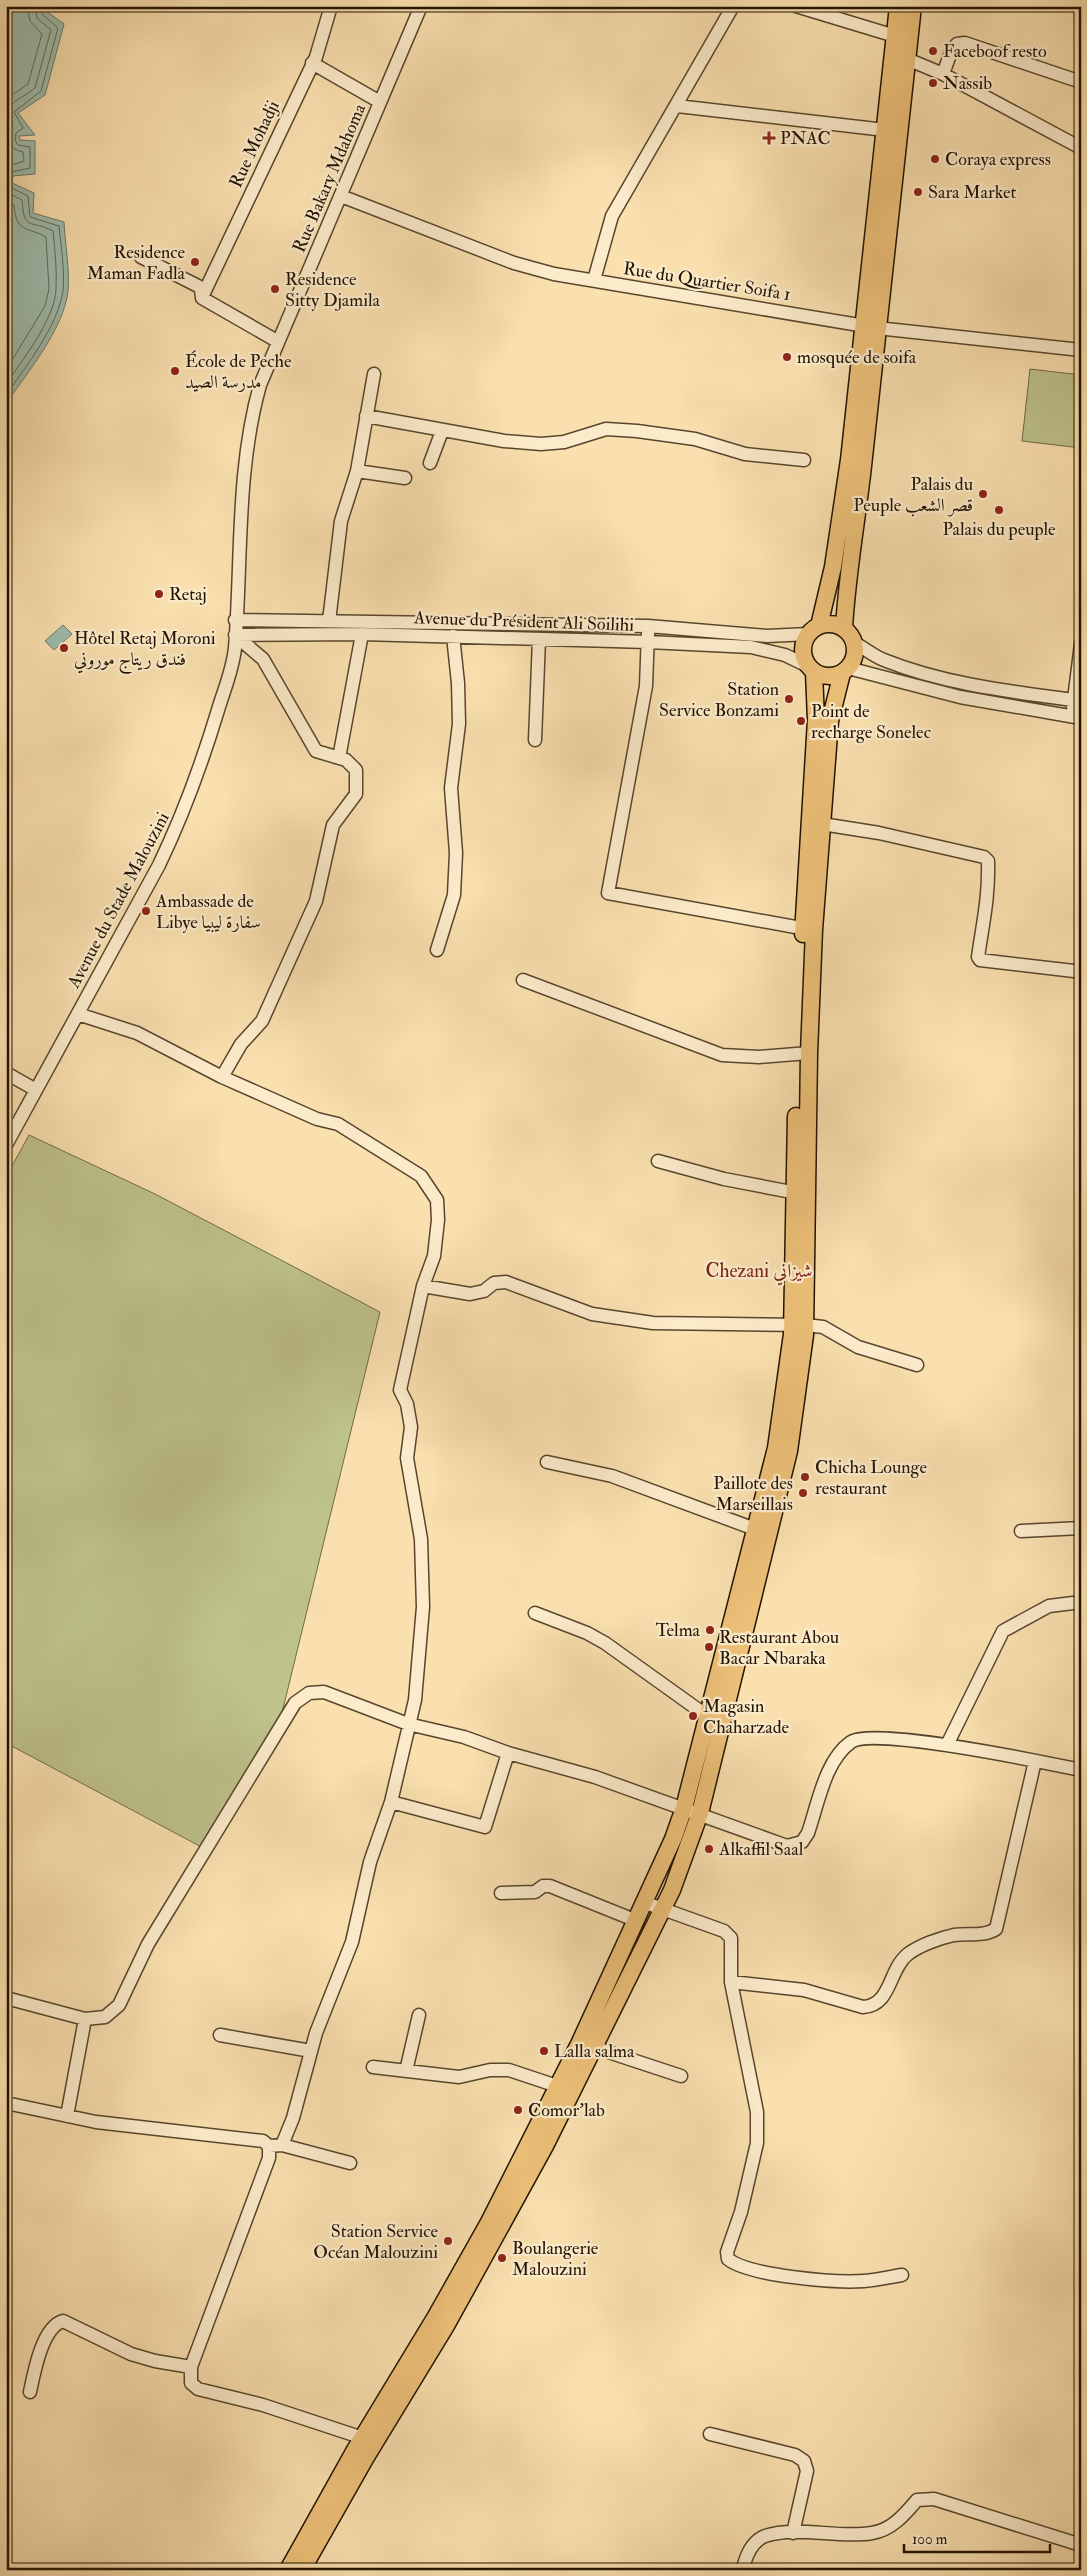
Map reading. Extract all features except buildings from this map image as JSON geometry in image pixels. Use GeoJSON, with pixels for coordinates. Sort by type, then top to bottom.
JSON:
{"type":"FeatureCollection","features":[{"type":"Feature","properties":{"kind":"main road"},"geometry":{"type":"LineString","coordinates":[[809,930],[822,824],[830,721],[845,671],[855,656],[854,643],[844,628],[846,584],[863,468],[870,326],[884,130],[898,6]]}},
{"type":"Feature","properties":{"kind":"main road"},"geometry":{"type":"LineString","coordinates":[[302,2570],[366,2457],[451,2317],[545,2146],[637,1921],[673,1839],[684,1808],[707,1716],[761,1531],[788,1451],[798,1325],[803,1054],[816,720],[811,669],[803,650],[814,630],[836,548],[870,326],[913,6]]}},
{"type":"Feature","properties":{"kind":"main road"},"geometry":{"type":"LineString","coordinates":[[814,630],[832,624],[844,628]]}},
{"type":"Feature","properties":{"kind":"main road"},"geometry":{"type":"LineString","coordinates":[[811,669],[828,676],[845,671]]}},
{"type":"Feature","properties":{"kind":"main road"},"geometry":{"type":"LineString","coordinates":[[288,2570],[488,2224],[557,2086],[587,2045],[662,1909],[700,1813],[761,1531]]}},
{"type":"Feature","properties":{"kind":"street","name":"Rue Mohadji"},"geometry":{"type":"LineString","coordinates":[[203,295],[312,63],[331,6]]}},
{"type":"Feature","properties":{"kind":"street","name":"Rue Bakary Mdahoma"},"geometry":{"type":"LineString","coordinates":[[235,628],[242,499],[248,433],[260,385],[277,341],[422,6]]}},
{"type":"Feature","properties":{"kind":"street"},"geometry":{"type":"LineString","coordinates":[[594,280],[612,216],[733,6]]}},
{"type":"Feature","properties":{"kind":"street"},"geometry":{"type":"LineString","coordinates":[[796,6],[895,36]]}},
{"type":"Feature","properties":{"kind":"street"},"geometry":{"type":"LineString","coordinates":[[943,74],[951,52],[957,44],[965,43],[1081,82]]}},
{"type":"Feature","properties":{"kind":"street"},"geometry":{"type":"LineString","coordinates":[[907,59],[943,74],[1081,148]]}},
{"type":"Feature","properties":{"kind":"street"},"geometry":{"type":"LineString","coordinates":[[312,63],[380,102]]}},
{"type":"Feature","properties":{"kind":"street"},"geometry":{"type":"LineString","coordinates":[[677,106],[884,130]]}},
{"type":"Feature","properties":{"kind":"street","name":"Rue du Quartier Soifa 1"},"geometry":{"type":"LineString","coordinates":[[341,196],[514,263],[554,274],[870,326],[1081,350]]}},
{"type":"Feature","properties":{"kind":"street"},"geometry":{"type":"LineString","coordinates":[[141,257],[198,286],[203,295],[202,298],[277,341]]}},
{"type":"Feature","properties":{"kind":"street"},"geometry":{"type":"LineString","coordinates":[[329,621],[341,521],[357,471],[374,374]]}},
{"type":"Feature","properties":{"kind":"street"},"geometry":{"type":"LineString","coordinates":[[366,416],[504,441],[541,444],[564,442],[606,429],[637,431],[695,439],[745,454],[804,460]]}},
{"type":"Feature","properties":{"kind":"street"},"geometry":{"type":"LineString","coordinates":[[430,463],[442,430]]}},
{"type":"Feature","properties":{"kind":"street"},"geometry":{"type":"LineString","coordinates":[[357,471],[405,478]]}},
{"type":"Feature","properties":{"kind":"street","name":"Avenue du Président Ali Soilihi"},"geometry":{"type":"LineString","coordinates":[[235,628],[329,621],[648,626],[767,636],[814,630]]}},
{"type":"Feature","properties":{"kind":"street"},"geometry":{"type":"LineString","coordinates":[[648,626],[646,686],[608,892],[809,930]]}},
{"type":"Feature","properties":{"kind":"street"},"geometry":{"type":"LineString","coordinates":[[222,1077],[241,1044],[262,1021],[316,901],[334,825],[356,794],[356,770],[346,760],[316,751],[263,659],[235,628]]}},
{"type":"Feature","properties":{"kind":"street","name":"Avenue du Président Ali Soilihi"},"geometry":{"type":"LineString","coordinates":[[235,628],[751,647],[785,655],[811,669]]}},
{"type":"Feature","properties":{"kind":"street","name":"Avenue du Stade Malouzini"},"geometry":{"type":"LineString","coordinates":[[6,1145],[159,865],[180,822],[226,684],[235,649],[235,628]]}},
{"type":"Feature","properties":{"kind":"street"},"geometry":{"type":"LineString","coordinates":[[340,758],[362,634]]}},
{"type":"Feature","properties":{"kind":"street"},"geometry":{"type":"LineString","coordinates":[[437,950],[454,895],[456,852],[451,788],[459,724],[458,683],[453,636]]}},
{"type":"Feature","properties":{"kind":"street"},"geometry":{"type":"LineString","coordinates":[[535,740],[539,639]]}},
{"type":"Feature","properties":{"kind":"street"},"geometry":{"type":"LineString","coordinates":[[854,643],[882,660],[906,668],[969,684],[1077,701]]}},
{"type":"Feature","properties":{"kind":"street"},"geometry":{"type":"LineString","coordinates":[[845,671],[960,697],[1076,717],[1081,644]]}},
{"type":"Feature","properties":{"kind":"street"},"geometry":{"type":"LineString","coordinates":[[822,824],[879,832],[984,857],[988,861],[989,892],[978,957],[980,960],[1074,971]]}},
{"type":"Feature","properties":{"kind":"street"},"geometry":{"type":"LineString","coordinates":[[523,980],[722,1055],[803,1054]]}},
{"type":"Feature","properties":{"kind":"street"},"geometry":{"type":"LineString","coordinates":[[78,1014],[137,1034],[222,1077],[317,1119],[338,1124],[421,1176],[437,1200],[438,1220],[434,1256],[423,1286],[400,1390],[407,1404],[411,1427],[407,1458],[421,1540],[423,1606],[415,1700],[391,1802],[370,1862],[352,1942],[311,2051],[293,2118],[282,2145]]}},
{"type":"Feature","properties":{"kind":"street"},"geometry":{"type":"LineString","coordinates":[[6,1073],[36,1090]]}},
{"type":"Feature","properties":{"kind":"street"},"geometry":{"type":"LineString","coordinates":[[658,1161],[724,1179],[800,1193]]}},
{"type":"Feature","properties":{"kind":"street"},"geometry":{"type":"LineString","coordinates":[[423,1286],[470,1294],[484,1291],[494,1283],[506,1282],[592,1314],[654,1323],[823,1327],[858,1347],[917,1365]]}},
{"type":"Feature","properties":{"kind":"street"},"geometry":{"type":"LineString","coordinates":[[547,1462],[612,1476],[761,1531]]}},
{"type":"Feature","properties":{"kind":"street"},"geometry":{"type":"LineString","coordinates":[[1021,1531],[1081,1528]]}},
{"type":"Feature","properties":{"kind":"street"},"geometry":{"type":"LineString","coordinates":[[947,1745],[1003,1631],[1050,1606],[1072,1603],[1081,1604]]}},
{"type":"Feature","properties":{"kind":"street"},"geometry":{"type":"LineString","coordinates":[[535,1614],[605,1643],[707,1716]]}},
{"type":"Feature","properties":{"kind":"street"},"geometry":{"type":"LineString","coordinates":[[6,1998],[85,2019],[105,2017],[119,2005],[148,1944],[295,1703],[309,1693],[324,1692],[408,1724],[464,1737],[508,1753],[595,1777],[700,1813],[787,1846],[794,1846],[802,1842],[808,1833],[830,1770],[841,1750],[854,1740],[870,1737],[947,1745],[1081,1770]]}},
{"type":"Feature","properties":{"kind":"street"},"geometry":{"type":"LineString","coordinates":[[391,1802],[485,1827],[508,1753]]}},
{"type":"Feature","properties":{"kind":"street"},"geometry":{"type":"LineString","coordinates":[[731,1982],[804,1990],[863,2007],[873,2006],[882,2001],[897,1966],[908,1954],[929,1943],[954,1935],[989,1933],[996,1929],[1035,1760]]}},
{"type":"Feature","properties":{"kind":"street"},"geometry":{"type":"LineString","coordinates":[[501,1893],[535,1892],[543,1886],[550,1886],[637,1921]]}},
{"type":"Feature","properties":{"kind":"street"},"geometry":{"type":"LineString","coordinates":[[646,1903],[724,1931],[731,1938],[731,1982],[757,2112],[757,2143],[741,2212],[727,2252],[728,2259],[733,2263],[770,2274],[863,2281],[902,2275]]}},
{"type":"Feature","properties":{"kind":"street"},"geometry":{"type":"LineString","coordinates":[[406,2071],[419,2015]]}},
{"type":"Feature","properties":{"kind":"street"},"geometry":{"type":"LineString","coordinates":[[67,2116],[85,2019]]}},
{"type":"Feature","properties":{"kind":"street"},"geometry":{"type":"LineString","coordinates":[[220,2035],[311,2051]]}},
{"type":"Feature","properties":{"kind":"street"},"geometry":{"type":"LineString","coordinates":[[587,2045],[681,2076]]}},
{"type":"Feature","properties":{"kind":"street"},"geometry":{"type":"LineString","coordinates":[[373,2067],[459,2077],[490,2070],[509,2070],[557,2086]]}},
{"type":"Feature","properties":{"kind":"street"},"geometry":{"type":"LineString","coordinates":[[6,2104],[96,2122],[263,2141],[269,2146],[282,2145],[350,2163]]}},
{"type":"Feature","properties":{"kind":"street"},"geometry":{"type":"LineString","coordinates":[[269,2146],[269,2158],[191,2367],[191,2383],[198,2389],[263,2405],[363,2438]]}},
{"type":"Feature","properties":{"kind":"street"},"geometry":{"type":"LineString","coordinates":[[30,2392],[41,2349],[50,2329],[56,2323],[63,2322],[131,2354],[154,2361],[191,2367]]}},
{"type":"Feature","properties":{"kind":"street"},"geometry":{"type":"LineString","coordinates":[[710,2434],[795,2456],[804,2462],[807,2471],[793,2533]]}},
{"type":"Feature","properties":{"kind":"street"},"geometry":{"type":"LineString","coordinates":[[742,2570],[752,2545],[764,2536],[793,2533],[873,2533],[900,2520],[917,2500],[934,2499],[1081,2545]]}},
{"type":"Feature","properties":{"kind":"green space"},"geometry":{"type":"Polygon","coordinates":[[[1030,369],[1081,375],[1081,448],[1022,441],[1030,369]]]}},
{"type":"Feature","properties":{"kind":"green space"},"geometry":{"type":"Polygon","coordinates":[[[29,1135],[155,1194],[380,1312],[279,1725],[207,1850],[6,1743],[6,1177],[29,1135]]]}},
{"type":"Feature","properties":{"kind":"water"},"geometry":{"type":"Polygon","coordinates":[[[6,6],[46,6],[46,11],[64,24],[45,95],[18,113],[35,135],[19,136],[20,140],[35,141],[35,174],[13,176],[12,183],[34,193],[33,213],[64,222],[68,265],[68,291],[60,320],[44,349],[7,402],[6,6]]]}},
{"type":"Feature","properties":{"kind":"water"},"geometry":{"type":"Polygon","coordinates":[[[63,625],[72,634],[54,650],[45,641],[63,625]]]}},
{"type":"Feature","properties":{"kind":"place","name":"Faceboof resto"},"geometry":{"type":"Point","coordinates":[933,51]}},
{"type":"Feature","properties":{"kind":"place","name":"Nassib"},"geometry":{"type":"Point","coordinates":[933,83]}},
{"type":"Feature","properties":{"kind":"place","name":"PNAC"},"geometry":{"type":"Point","coordinates":[769,138]}},
{"type":"Feature","properties":{"kind":"place","name":"Coraya express"},"geometry":{"type":"Point","coordinates":[935,159]}},
{"type":"Feature","properties":{"kind":"place","name":"Sara Market"},"geometry":{"type":"Point","coordinates":[918,192]}},
{"type":"Feature","properties":{"kind":"place","name":"Residence Maman Fadla"},"geometry":{"type":"Point","coordinates":[195,262]}},
{"type":"Feature","properties":{"kind":"place","name":"Residence Sitty Djamila"},"geometry":{"type":"Point","coordinates":[275,289]}},
{"type":"Feature","properties":{"kind":"place","name":"mosquée de soifa"},"geometry":{"type":"Point","coordinates":[787,357]}},
{"type":"Feature","properties":{"kind":"place","name":"École de Peche مدرسة الصيد"},"geometry":{"type":"Point","coordinates":[175,371]}},
{"type":"Feature","properties":{"kind":"place","name":"Palais du Peuple قصر الشعب"},"geometry":{"type":"Point","coordinates":[983,494]}},
{"type":"Feature","properties":{"kind":"place","name":"Palais du peuple"},"geometry":{"type":"Point","coordinates":[999,510]}},
{"type":"Feature","properties":{"kind":"place","name":"Retaj"},"geometry":{"type":"Point","coordinates":[159,594]}},
{"type":"Feature","properties":{"kind":"place","name":"Hôtel Retaj Moroni فندق ريتاج موروني"},"geometry":{"type":"Point","coordinates":[64,648]}},
{"type":"Feature","properties":{"kind":"place","name":"Station Service Bonzami"},"geometry":{"type":"Point","coordinates":[789,699]}},
{"type":"Feature","properties":{"kind":"place","name":"Point de recharge Sonelec"},"geometry":{"type":"Point","coordinates":[801,721]}},
{"type":"Feature","properties":{"kind":"place","name":"Ambassade de Libye سفارة ليبيا"},"geometry":{"type":"Point","coordinates":[146,911]}},
{"type":"Feature","properties":{"kind":"place","name":"Chicha Lounge restaurant"},"geometry":{"type":"Point","coordinates":[805,1477]}},
{"type":"Feature","properties":{"kind":"place","name":"Paillote des Marseillais"},"geometry":{"type":"Point","coordinates":[803,1493]}},
{"type":"Feature","properties":{"kind":"place","name":"Telma"},"geometry":{"type":"Point","coordinates":[710,1630]}},
{"type":"Feature","properties":{"kind":"place","name":"Restaurant Abou Bacar Nbaraka"},"geometry":{"type":"Point","coordinates":[709,1647]}},
{"type":"Feature","properties":{"kind":"place","name":"Magasin Chaharzade"},"geometry":{"type":"Point","coordinates":[693,1716]}},
{"type":"Feature","properties":{"kind":"place","name":"Alkaffil Saal"},"geometry":{"type":"Point","coordinates":[709,1849]}},
{"type":"Feature","properties":{"kind":"place","name":"Lalla salma"},"geometry":{"type":"Point","coordinates":[544,2051]}},
{"type":"Feature","properties":{"kind":"place","name":"Comor'lab"},"geometry":{"type":"Point","coordinates":[518,2110]}},
{"type":"Feature","properties":{"kind":"place","name":"Station Service Océan Malouzini"},"geometry":{"type":"Point","coordinates":[448,2241]}},
{"type":"Feature","properties":{"kind":"place","name":"Boulangerie Malouzini"},"geometry":{"type":"Point","coordinates":[502,2258]}},
{"type":"Feature","properties":{"kind":"district","name":"Chezani شيزاني"},"geometry":{"type":"Point","coordinates":[759,1270]}}]}
